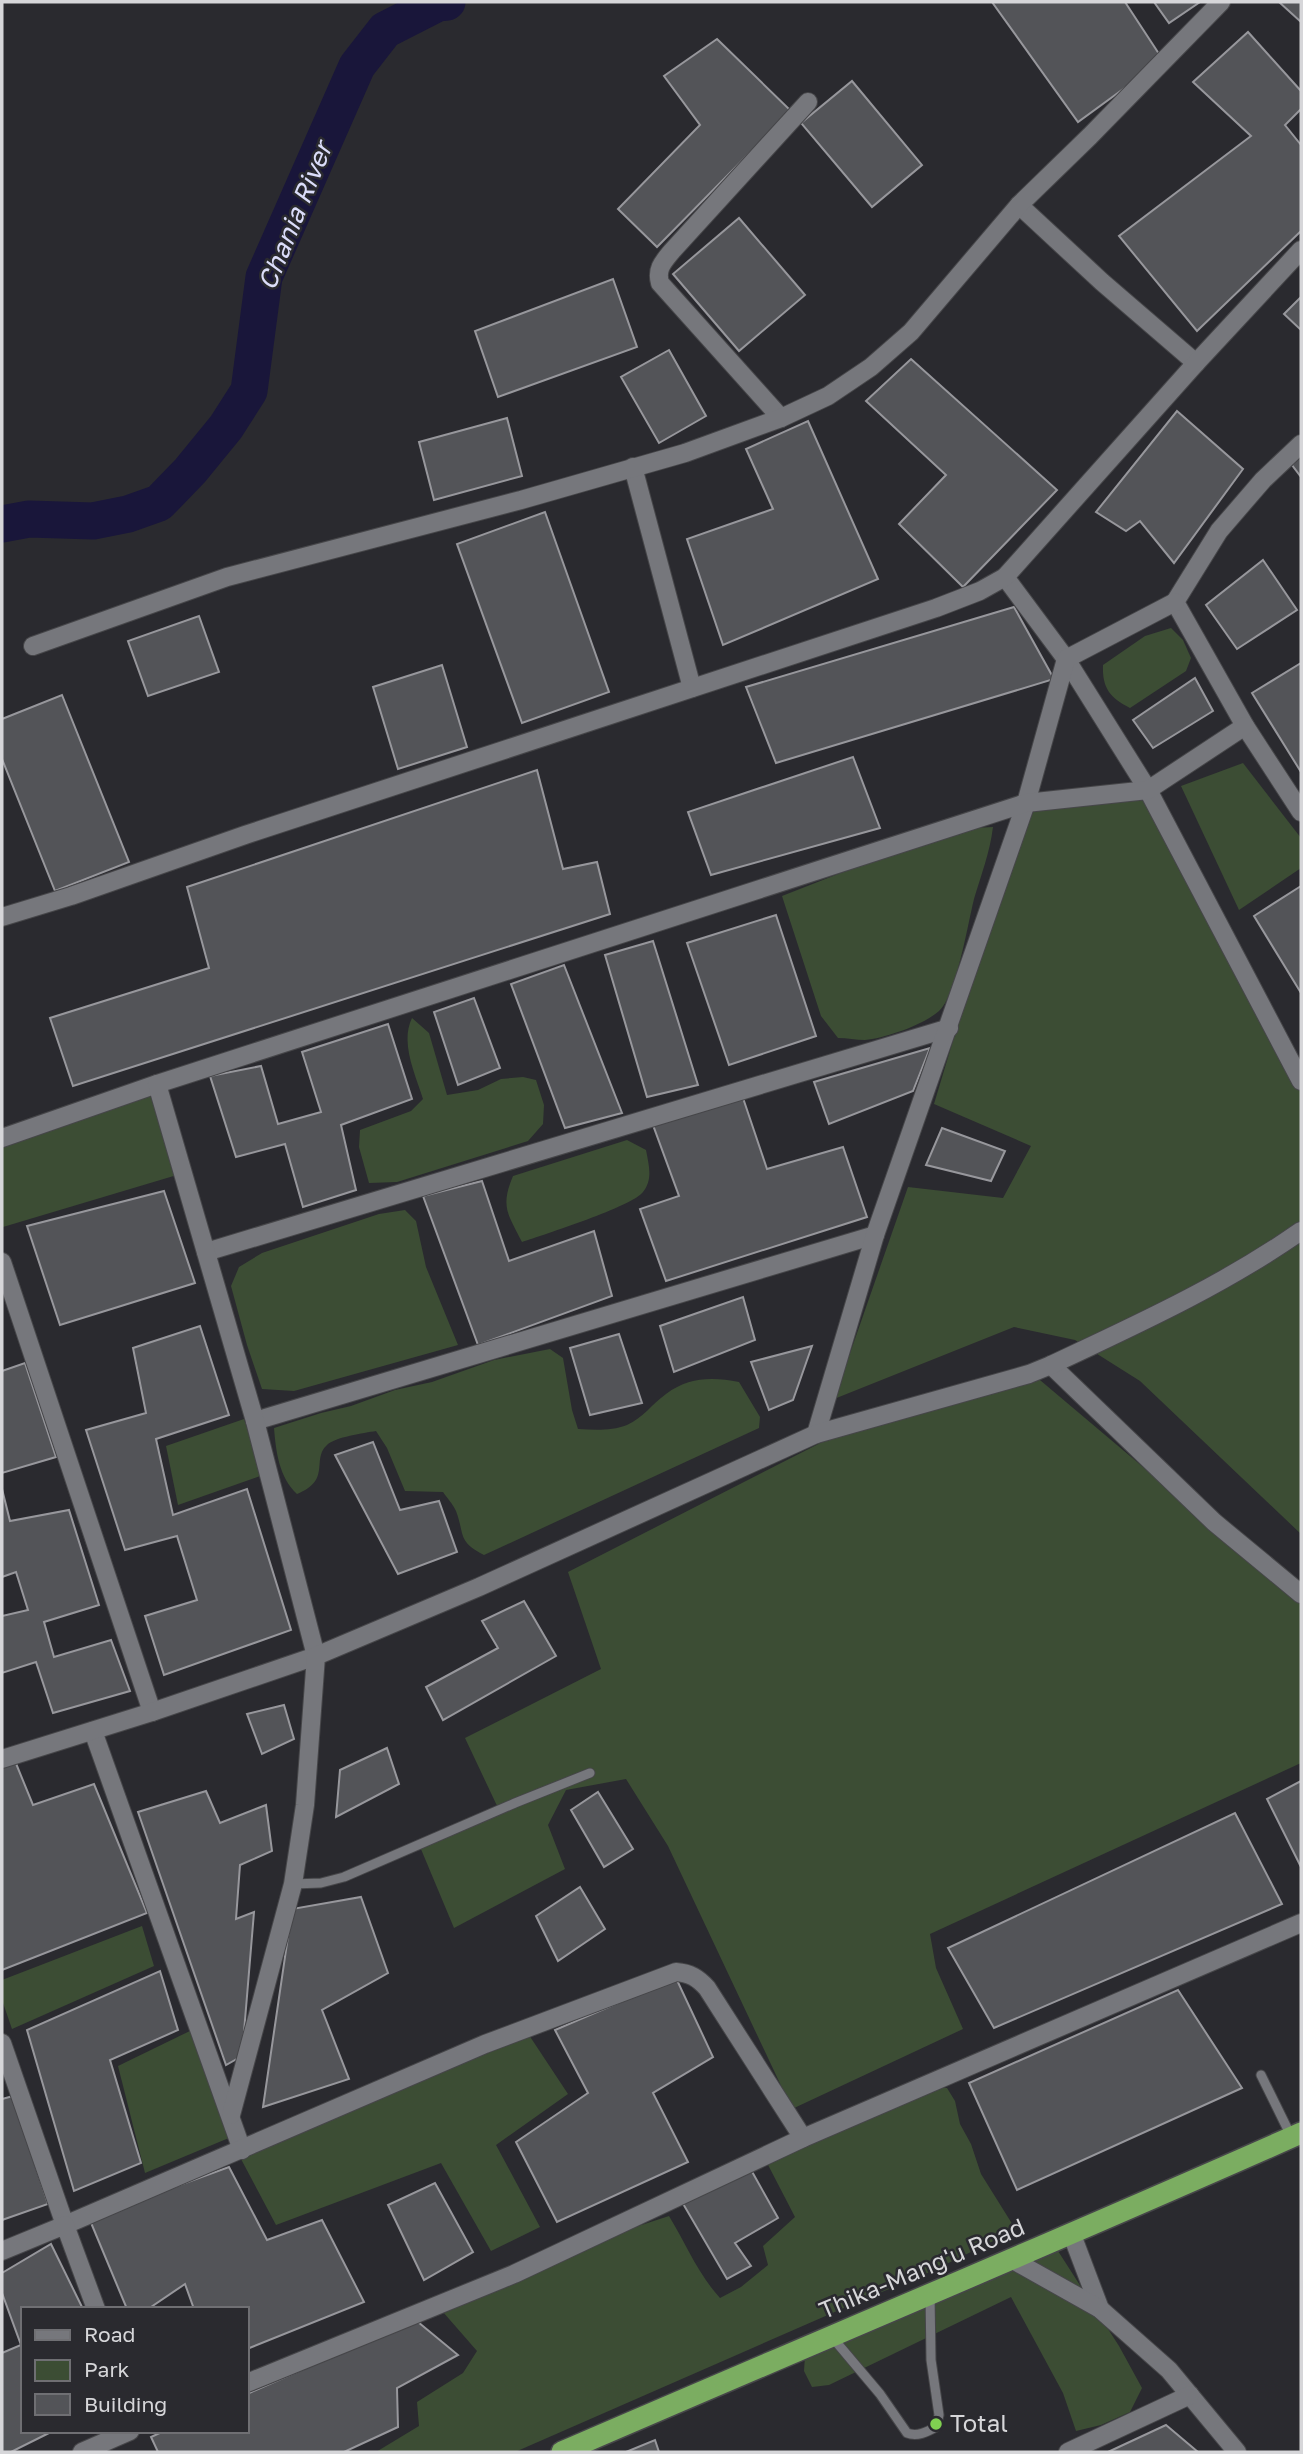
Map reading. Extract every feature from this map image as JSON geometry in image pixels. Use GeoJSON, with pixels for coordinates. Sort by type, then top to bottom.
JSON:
{"type":"FeatureCollection","features":[{"type":"Feature","properties":{"kind":"highway","name":"Thika-Mang'u Road"},"geometry":{"type":"LineString","coordinates":[[562,2452],[1072,2235],[1297,2135]]}},
{"type":"Feature","properties":{"kind":"street"},"geometry":{"type":"LineString","coordinates":[[33,646],[227,577],[521,500],[685,453],[781,418],[828,396],[870,367],[911,332],[1019,205],[1221,2]]}},
{"type":"Feature","properties":{"kind":"street"},"geometry":{"type":"LineString","coordinates":[[781,418],[660,283],[658,276],[660,267],[672,251],[808,102]]}},
{"type":"Feature","properties":{"kind":"street"},"geometry":{"type":"LineString","coordinates":[[1019,205],[1102,282],[1196,363]]}},
{"type":"Feature","properties":{"kind":"street"},"geometry":{"type":"LineString","coordinates":[[2,917],[936,608],[980,591],[1005,578],[1196,363],[1301,250]]}},
{"type":"Feature","properties":{"kind":"street"},"geometry":{"type":"LineString","coordinates":[[816,1434],[875,1235],[1026,803],[1066,659],[1175,602],[1219,531],[1263,480],[1301,444]]}},
{"type":"Feature","properties":{"kind":"street"},"geometry":{"type":"LineString","coordinates":[[633,467],[692,688]]}},
{"type":"Feature","properties":{"kind":"street"},"geometry":{"type":"LineString","coordinates":[[1005,578],[1066,659],[1148,790],[1301,1081]]}},
{"type":"Feature","properties":{"kind":"street"},"geometry":{"type":"LineString","coordinates":[[1175,602],[1245,726],[1301,812]]}},
{"type":"Feature","properties":{"kind":"street"},"geometry":{"type":"LineString","coordinates":[[2,1138],[157,1084],[1026,803],[1148,790],[1245,726]]}},
{"type":"Feature","properties":{"kind":"street"},"geometry":{"type":"LineString","coordinates":[[206,1252],[949,1028]]}},
{"type":"Feature","properties":{"kind":"street"},"geometry":{"type":"LineString","coordinates":[[157,1084],[255,1421],[316,1657],[305,1805],[293,1884],[231,2115]]}},
{"type":"Feature","properties":{"kind":"street"},"geometry":{"type":"LineString","coordinates":[[2,1759],[316,1657],[479,1587],[816,1434],[1029,1374],[1199,1294],[1255,1263],[1301,1231]]}},
{"type":"Feature","properties":{"kind":"street"},"geometry":{"type":"LineString","coordinates":[[255,1421],[875,1235]]}},
{"type":"Feature","properties":{"kind":"street"},"geometry":{"type":"LineString","coordinates":[[2,1262],[152,1712]]}},
{"type":"Feature","properties":{"kind":"street"},"geometry":{"type":"LineString","coordinates":[[1051,1365],[1214,1522],[1301,1594]]}},
{"type":"Feature","properties":{"kind":"street"},"geometry":{"type":"LineString","coordinates":[[93,1731],[242,2150]]}},
{"type":"Feature","properties":{"kind":"street"},"geometry":{"type":"LineString","coordinates":[[248,2383],[514,2274],[803,2138],[1301,1923]]}},
{"type":"Feature","properties":{"kind":"street"},"geometry":{"type":"LineString","coordinates":[[2,2251],[485,2044],[676,1972],[697,1978],[707,1988],[803,2138]]}},
{"type":"Feature","properties":{"kind":"street"},"geometry":{"type":"LineString","coordinates":[[2,2043],[95,2307]]}},
{"type":"Feature","properties":{"kind":"street"},"geometry":{"type":"LineString","coordinates":[[1072,2235],[1100,2309]]}},
{"type":"Feature","properties":{"kind":"street"},"geometry":{"type":"LineString","coordinates":[[1013,2260],[1100,2309],[1169,2370],[1237,2452]]}},
{"type":"Feature","properties":{"kind":"street"},"geometry":{"type":"LineString","coordinates":[[1068,2452],[1190,2395]]}},
{"type":"Feature","properties":{"kind":"street"},"geometry":{"type":"LineString","coordinates":[[82,2452],[125,2433]]}},
{"type":"Feature","properties":{"kind":"lane"},"geometry":{"type":"LineString","coordinates":[[293,1884],[321,1883],[344,1877],[515,1802],[590,1773]]}},
{"type":"Feature","properties":{"kind":"lane"},"geometry":{"type":"LineString","coordinates":[[1261,2076],[1297,2135]]}},
{"type":"Feature","properties":{"kind":"lane"},"geometry":{"type":"LineString","coordinates":[[831,2336],[880,2394],[907,2433],[913,2435],[928,2432],[936,2427],[939,2415],[931,2360],[930,2294]]}},
{"type":"Feature","properties":{"kind":"green space"},"geometry":{"type":"Polygon","coordinates":[[[1171,628],[1183,640],[1191,658],[1186,671],[1130,708],[1112,696],[1104,680],[1103,665],[1145,636],[1171,628]]]}},
{"type":"Feature","properties":{"kind":"green space"},"geometry":{"type":"Polygon","coordinates":[[[1243,763],[1301,838],[1301,868],[1239,910],[1181,786],[1243,763]]]}},
{"type":"Feature","properties":{"kind":"green space"},"geometry":{"type":"Polygon","coordinates":[[[1141,790],[1301,1089],[1301,1534],[1140,1381],[1075,1340],[1014,1327],[834,1399],[908,1187],[1003,1198],[1031,1146],[934,1104],[1021,814],[1141,790]]]}},
{"type":"Feature","properties":{"kind":"green space"},"geometry":{"type":"Polygon","coordinates":[[[993,827],[961,959],[945,1003],[932,1016],[893,1034],[865,1040],[838,1038],[821,1016],[782,896],[856,867],[974,828],[993,827]]]}},
{"type":"Feature","properties":{"kind":"green space"},"geometry":{"type":"Polygon","coordinates":[[[412,1018],[429,1033],[447,1095],[478,1090],[501,1079],[523,1077],[536,1080],[544,1105],[543,1124],[528,1141],[397,1182],[369,1183],[359,1147],[360,1130],[411,1111],[423,1099],[408,1048],[412,1018]]]}},
{"type":"Feature","properties":{"kind":"green space"},"geometry":{"type":"Polygon","coordinates":[[[152,1093],[177,1175],[3,1227],[2,1145],[152,1093]]]}},
{"type":"Feature","properties":{"kind":"green space"},"geometry":{"type":"Polygon","coordinates":[[[627,1140],[646,1150],[649,1177],[643,1192],[623,1205],[522,1242],[506,1203],[513,1176],[627,1140]]]}},
{"type":"Feature","properties":{"kind":"green space"},"geometry":{"type":"Polygon","coordinates":[[[405,1210],[416,1221],[426,1267],[458,1345],[294,1391],[262,1389],[231,1286],[239,1267],[262,1253],[379,1214],[405,1210]]]}},
{"type":"Feature","properties":{"kind":"green space"},"geometry":{"type":"Polygon","coordinates":[[[550,1349],[563,1358],[578,1429],[597,1430],[627,1425],[675,1388],[692,1381],[710,1379],[739,1382],[760,1417],[759,1428],[484,1555],[470,1546],[463,1537],[456,1511],[443,1492],[405,1491],[387,1448],[376,1431],[343,1438],[327,1445],[320,1457],[318,1476],[314,1483],[297,1494],[282,1472],[274,1428],[395,1390],[432,1382],[494,1360],[550,1349]]]}},
{"type":"Feature","properties":{"kind":"green space"},"geometry":{"type":"Polygon","coordinates":[[[1034,1375],[1226,1537],[1301,1605],[1301,1763],[930,1934],[936,1968],[963,2029],[792,2109],[668,1846],[626,1779],[566,1790],[548,1825],[565,1869],[454,1928],[418,1842],[499,1810],[465,1738],[601,1669],[568,1572],[838,1434],[1034,1375]]]}},
{"type":"Feature","properties":{"kind":"green space"},"geometry":{"type":"Polygon","coordinates":[[[244,1419],[263,1475],[178,1505],[166,1446],[244,1419]]]}},
{"type":"Feature","properties":{"kind":"green space"},"geometry":{"type":"Polygon","coordinates":[[[142,1926],[154,1966],[12,2029],[2,2000],[2,1980],[142,1926]]]}},
{"type":"Feature","properties":{"kind":"green space"},"geometry":{"type":"Polygon","coordinates":[[[196,2028],[236,2135],[145,2173],[118,2066],[196,2028]]]}},
{"type":"Feature","properties":{"kind":"green space"},"geometry":{"type":"Polygon","coordinates":[[[525,2029],[568,2094],[496,2145],[540,2227],[491,2251],[441,2163],[276,2225],[241,2159],[525,2029]]]}},
{"type":"Feature","properties":{"kind":"green space"},"geometry":{"type":"Polygon","coordinates":[[[930,2087],[947,2088],[955,2101],[960,2124],[971,2144],[981,2174],[1016,2230],[930,2272],[515,2452],[376,2452],[419,2426],[417,2402],[463,2373],[477,2351],[443,2312],[620,2232],[669,2216],[699,2269],[720,2298],[741,2287],[768,2265],[763,2246],[795,2217],[766,2161],[930,2087]]]}},
{"type":"Feature","properties":{"kind":"green space"},"geometry":{"type":"Polygon","coordinates":[[[1058,2251],[1119,2346],[1142,2388],[1130,2412],[1101,2425],[1076,2431],[1063,2393],[1011,2297],[829,2385],[812,2387],[804,2371],[805,2356],[1036,2256],[1058,2251]]]}},
{"type":"Feature","properties":{"kind":"building"},"geometry":{"type":"Polygon","coordinates":[[[992,2],[1125,2],[1163,60],[1078,122],[992,2]]]}},
{"type":"Feature","properties":{"kind":"building"},"geometry":{"type":"Polygon","coordinates":[[[1154,2],[1200,2],[1169,23],[1154,2]]]}},
{"type":"Feature","properties":{"kind":"building"},"geometry":{"type":"Polygon","coordinates":[[[1279,2],[1301,2],[1301,22],[1279,2]]]}},
{"type":"Feature","properties":{"kind":"building"},"geometry":{"type":"Polygon","coordinates":[[[1248,32],[1301,91],[1301,109],[1285,125],[1301,145],[1301,231],[1197,331],[1119,236],[1251,136],[1193,82],[1248,32]]]}},
{"type":"Feature","properties":{"kind":"building"},"geometry":{"type":"Polygon","coordinates":[[[717,39],[791,111],[657,247],[618,209],[700,125],[664,76],[717,39]]]}},
{"type":"Feature","properties":{"kind":"building"},"geometry":{"type":"Polygon","coordinates":[[[852,81],[922,165],[872,207],[801,123],[852,81]]]}},
{"type":"Feature","properties":{"kind":"building"},"geometry":{"type":"Polygon","coordinates":[[[739,218],[805,295],[739,351],[673,274],[739,218]]]}},
{"type":"Feature","properties":{"kind":"building"},"geometry":{"type":"Polygon","coordinates":[[[613,279],[637,347],[498,397],[475,331],[613,279]]]}},
{"type":"Feature","properties":{"kind":"building"},"geometry":{"type":"Polygon","coordinates":[[[1301,297],[1301,330],[1284,314],[1301,297]]]}},
{"type":"Feature","properties":{"kind":"building"},"geometry":{"type":"Polygon","coordinates":[[[669,350],[706,416],[659,443],[621,377],[669,350]]]}},
{"type":"Feature","properties":{"kind":"building"},"geometry":{"type":"Polygon","coordinates":[[[911,359],[1057,490],[963,587],[899,524],[946,475],[866,401],[911,359]]]}},
{"type":"Feature","properties":{"kind":"building"},"geometry":{"type":"Polygon","coordinates":[[[1177,411],[1243,469],[1174,563],[1140,521],[1126,531],[1096,512],[1177,411]]]}},
{"type":"Feature","properties":{"kind":"building"},"geometry":{"type":"Polygon","coordinates":[[[507,418],[522,476],[434,500],[419,442],[507,418]]]}},
{"type":"Feature","properties":{"kind":"building"},"geometry":{"type":"Polygon","coordinates":[[[808,421],[878,579],[723,645],[687,539],[773,509],[746,449],[808,421]]]}},
{"type":"Feature","properties":{"kind":"building"},"geometry":{"type":"Polygon","coordinates":[[[1301,455],[1301,477],[1292,465],[1301,455]]]}},
{"type":"Feature","properties":{"kind":"building"},"geometry":{"type":"Polygon","coordinates":[[[545,512],[609,692],[522,723],[457,544],[545,512]]]}},
{"type":"Feature","properties":{"kind":"building"},"geometry":{"type":"Polygon","coordinates":[[[1263,560],[1297,610],[1237,649],[1206,605],[1263,560]]]}},
{"type":"Feature","properties":{"kind":"building"},"geometry":{"type":"Polygon","coordinates":[[[1014,607],[1054,679],[776,763],[746,687],[1014,607]]]}},
{"type":"Feature","properties":{"kind":"building"},"geometry":{"type":"Polygon","coordinates":[[[199,616],[219,672],[148,696],[128,641],[199,616]]]}},
{"type":"Feature","properties":{"kind":"building"},"geometry":{"type":"Polygon","coordinates":[[[1301,663],[1301,772],[1252,693],[1301,663]]]}},
{"type":"Feature","properties":{"kind":"building"},"geometry":{"type":"Polygon","coordinates":[[[442,665],[467,747],[398,769],[373,687],[442,665]]]}},
{"type":"Feature","properties":{"kind":"building"},"geometry":{"type":"Polygon","coordinates":[[[1195,678],[1213,711],[1153,748],[1133,720],[1195,678]]]}},
{"type":"Feature","properties":{"kind":"building"},"geometry":{"type":"Polygon","coordinates":[[[62,695],[129,862],[55,891],[2,759],[2,719],[62,695]]]}},
{"type":"Feature","properties":{"kind":"building"},"geometry":{"type":"Polygon","coordinates":[[[853,757],[880,828],[711,875],[688,812],[853,757]]]}},
{"type":"Feature","properties":{"kind":"building"},"geometry":{"type":"Polygon","coordinates":[[[537,770],[563,869],[597,862],[610,914],[73,1086],[50,1018],[209,968],[187,887],[537,770]]]}},
{"type":"Feature","properties":{"kind":"building"},"geometry":{"type":"Polygon","coordinates":[[[1301,886],[1301,993],[1254,916],[1301,886]]]}},
{"type":"Feature","properties":{"kind":"building"},"geometry":{"type":"Polygon","coordinates":[[[776,915],[816,1036],[729,1065],[687,943],[776,915]]]}},
{"type":"Feature","properties":{"kind":"building"},"geometry":{"type":"Polygon","coordinates":[[[653,941],[698,1085],[647,1097],[605,955],[653,941]]]}},
{"type":"Feature","properties":{"kind":"building"},"geometry":{"type":"Polygon","coordinates":[[[564,965],[622,1113],[565,1128],[511,984],[564,965]]]}},
{"type":"Feature","properties":{"kind":"building"},"geometry":{"type":"Polygon","coordinates":[[[474,998],[500,1068],[458,1085],[434,1012],[474,998]]]}},
{"type":"Feature","properties":{"kind":"building"},"geometry":{"type":"Polygon","coordinates":[[[388,1024],[412,1099],[341,1125],[356,1190],[303,1207],[285,1144],[236,1157],[210,1076],[261,1066],[278,1124],[321,1112],[302,1052],[388,1024]]]}},
{"type":"Feature","properties":{"kind":"building"},"geometry":{"type":"Polygon","coordinates":[[[930,1048],[913,1091],[829,1124],[814,1082],[930,1048]]]}},
{"type":"Feature","properties":{"kind":"building"},"geometry":{"type":"Polygon","coordinates":[[[742,1095],[767,1169],[843,1147],[867,1217],[666,1281],[640,1209],[679,1196],[653,1125],[742,1095]]]}},
{"type":"Feature","properties":{"kind":"building"},"geometry":{"type":"Polygon","coordinates":[[[942,1128],[1005,1151],[991,1181],[926,1165],[942,1128]]]}},
{"type":"Feature","properties":{"kind":"building"},"geometry":{"type":"Polygon","coordinates":[[[482,1181],[509,1261],[594,1231],[612,1296],[478,1345],[423,1196],[482,1181]]]}},
{"type":"Feature","properties":{"kind":"building"},"geometry":{"type":"Polygon","coordinates":[[[164,1191],[195,1283],[60,1325],[27,1226],[164,1191]]]}},
{"type":"Feature","properties":{"kind":"building"},"geometry":{"type":"Polygon","coordinates":[[[743,1297],[755,1340],[674,1372],[660,1326],[743,1297]]]}},
{"type":"Feature","properties":{"kind":"building"},"geometry":{"type":"Polygon","coordinates":[[[200,1326],[229,1415],[156,1439],[173,1515],[247,1489],[291,1630],[164,1675],[145,1616],[197,1600],[177,1536],[125,1550],[86,1430],[146,1413],[133,1348],[200,1326]]]}},
{"type":"Feature","properties":{"kind":"building"},"geometry":{"type":"Polygon","coordinates":[[[619,1334],[642,1403],[590,1415],[570,1348],[619,1334]]]}},
{"type":"Feature","properties":{"kind":"building"},"geometry":{"type":"Polygon","coordinates":[[[812,1346],[793,1400],[769,1410],[751,1362],[812,1346]]]}},
{"type":"Feature","properties":{"kind":"building"},"geometry":{"type":"Polygon","coordinates":[[[25,1363],[56,1457],[2,1473],[2,1371],[25,1363]]]}},
{"type":"Feature","properties":{"kind":"building"},"geometry":{"type":"Polygon","coordinates":[[[373,1442],[400,1510],[439,1501],[457,1552],[398,1574],[335,1455],[373,1442]]]}},
{"type":"Feature","properties":{"kind":"building"},"geometry":{"type":"Polygon","coordinates":[[[2,1489],[10,1521],[69,1510],[99,1605],[44,1622],[54,1657],[111,1640],[130,1691],[53,1713],[36,1662],[2,1673],[2,1616],[28,1610],[16,1572],[2,1577],[2,1489]]]}},
{"type":"Feature","properties":{"kind":"building"},"geometry":{"type":"Polygon","coordinates":[[[524,1601],[556,1656],[443,1720],[426,1687],[498,1648],[482,1621],[524,1601]]]}},
{"type":"Feature","properties":{"kind":"building"},"geometry":{"type":"Polygon","coordinates":[[[284,1705],[294,1739],[262,1754],[247,1714],[284,1705]]]}},
{"type":"Feature","properties":{"kind":"building"},"geometry":{"type":"Polygon","coordinates":[[[387,1748],[399,1784],[336,1817],[340,1770],[387,1748]]]}},
{"type":"Feature","properties":{"kind":"building"},"geometry":{"type":"Polygon","coordinates":[[[15,1761],[33,1805],[94,1784],[147,1913],[2,1970],[2,1766],[15,1761]]]}},
{"type":"Feature","properties":{"kind":"building"},"geometry":{"type":"Polygon","coordinates":[[[1301,1781],[1301,1867],[1267,1799],[1301,1781]]]}},
{"type":"Feature","properties":{"kind":"building"},"geometry":{"type":"Polygon","coordinates":[[[206,1791],[220,1823],[266,1805],[272,1851],[240,1865],[236,1919],[254,1912],[242,2056],[226,2065],[138,1812],[206,1791]]]}},
{"type":"Feature","properties":{"kind":"building"},"geometry":{"type":"Polygon","coordinates":[[[598,1792],[633,1849],[604,1867],[571,1810],[598,1792]]]}},
{"type":"Feature","properties":{"kind":"building"},"geometry":{"type":"Polygon","coordinates":[[[1235,1813],[1282,1904],[994,2028],[948,1948],[1235,1813]]]}},
{"type":"Feature","properties":{"kind":"building"},"geometry":{"type":"Polygon","coordinates":[[[580,1887],[605,1929],[558,1961],[536,1916],[580,1887]]]}},
{"type":"Feature","properties":{"kind":"building"},"geometry":{"type":"Polygon","coordinates":[[[361,1897],[388,1973],[322,2010],[349,2079],[263,2107],[292,1909],[361,1897]]]}},
{"type":"Feature","properties":{"kind":"building"},"geometry":{"type":"Polygon","coordinates":[[[160,1971],[178,2030],[110,2060],[141,2163],[74,2191],[27,2030],[160,1971]]]}},
{"type":"Feature","properties":{"kind":"building"},"geometry":{"type":"Polygon","coordinates":[[[676,1978],[713,2057],[653,2093],[688,2162],[557,2222],[516,2142],[588,2093],[555,2030],[676,1978]]]}},
{"type":"Feature","properties":{"kind":"building"},"geometry":{"type":"Polygon","coordinates":[[[1178,1990],[1242,2088],[1017,2190],[969,2083],[1178,1990]]]}},
{"type":"Feature","properties":{"kind":"building"},"geometry":{"type":"Polygon","coordinates":[[[13,2096],[48,2204],[2,2220],[2,2099],[13,2096]]]}},
{"type":"Feature","properties":{"kind":"building"},"geometry":{"type":"Polygon","coordinates":[[[229,2167],[267,2240],[322,2220],[364,2302],[248,2349],[248,2307],[193,2307],[185,2284],[151,2307],[126,2307],[89,2218],[229,2167]]]}},
{"type":"Feature","properties":{"kind":"building"},"geometry":{"type":"Polygon","coordinates":[[[750,2168],[778,2218],[735,2243],[751,2266],[727,2279],[682,2202],[750,2168]]]}},
{"type":"Feature","properties":{"kind":"building"},"geometry":{"type":"Polygon","coordinates":[[[435,2183],[473,2252],[424,2280],[388,2205],[435,2183]]]}},
{"type":"Feature","properties":{"kind":"building"},"geometry":{"type":"Polygon","coordinates":[[[51,2244],[82,2307],[21,2307],[21,2345],[2,2293],[2,2273],[51,2244]]]}},
{"type":"Feature","properties":{"kind":"building"},"geometry":{"type":"Polygon","coordinates":[[[418,2322],[458,2355],[397,2388],[398,2427],[344,2452],[158,2452],[151,2437],[160,2433],[248,2433],[248,2394],[418,2322]]]}},
{"type":"Feature","properties":{"kind":"building"},"geometry":{"type":"Polygon","coordinates":[[[21,2345],[21,2433],[49,2433],[11,2452],[2,2452],[2,2353],[21,2345]]]}},
{"type":"Feature","properties":{"kind":"building"},"geometry":{"type":"Polygon","coordinates":[[[1166,2425],[1198,2452],[1108,2452],[1166,2425]]]}},
{"type":"Feature","properties":{"kind":"building"},"geometry":{"type":"Polygon","coordinates":[[[655,2440],[659,2452],[626,2452],[655,2440]]]}},
{"type":"Feature","properties":{"kind":"waterway","name":"Chania River"},"geometry":{"type":"LineString","coordinates":[[2,524],[29,519],[93,521],[128,514],[159,503],[190,471],[226,427],[249,391],[264,277],[357,66],[385,30],[438,3],[447,2]]}},
{"type":"Feature","properties":{"kind":"place","name":"Total"},"geometry":{"type":"Point","coordinates":[936,2424]}}]}
